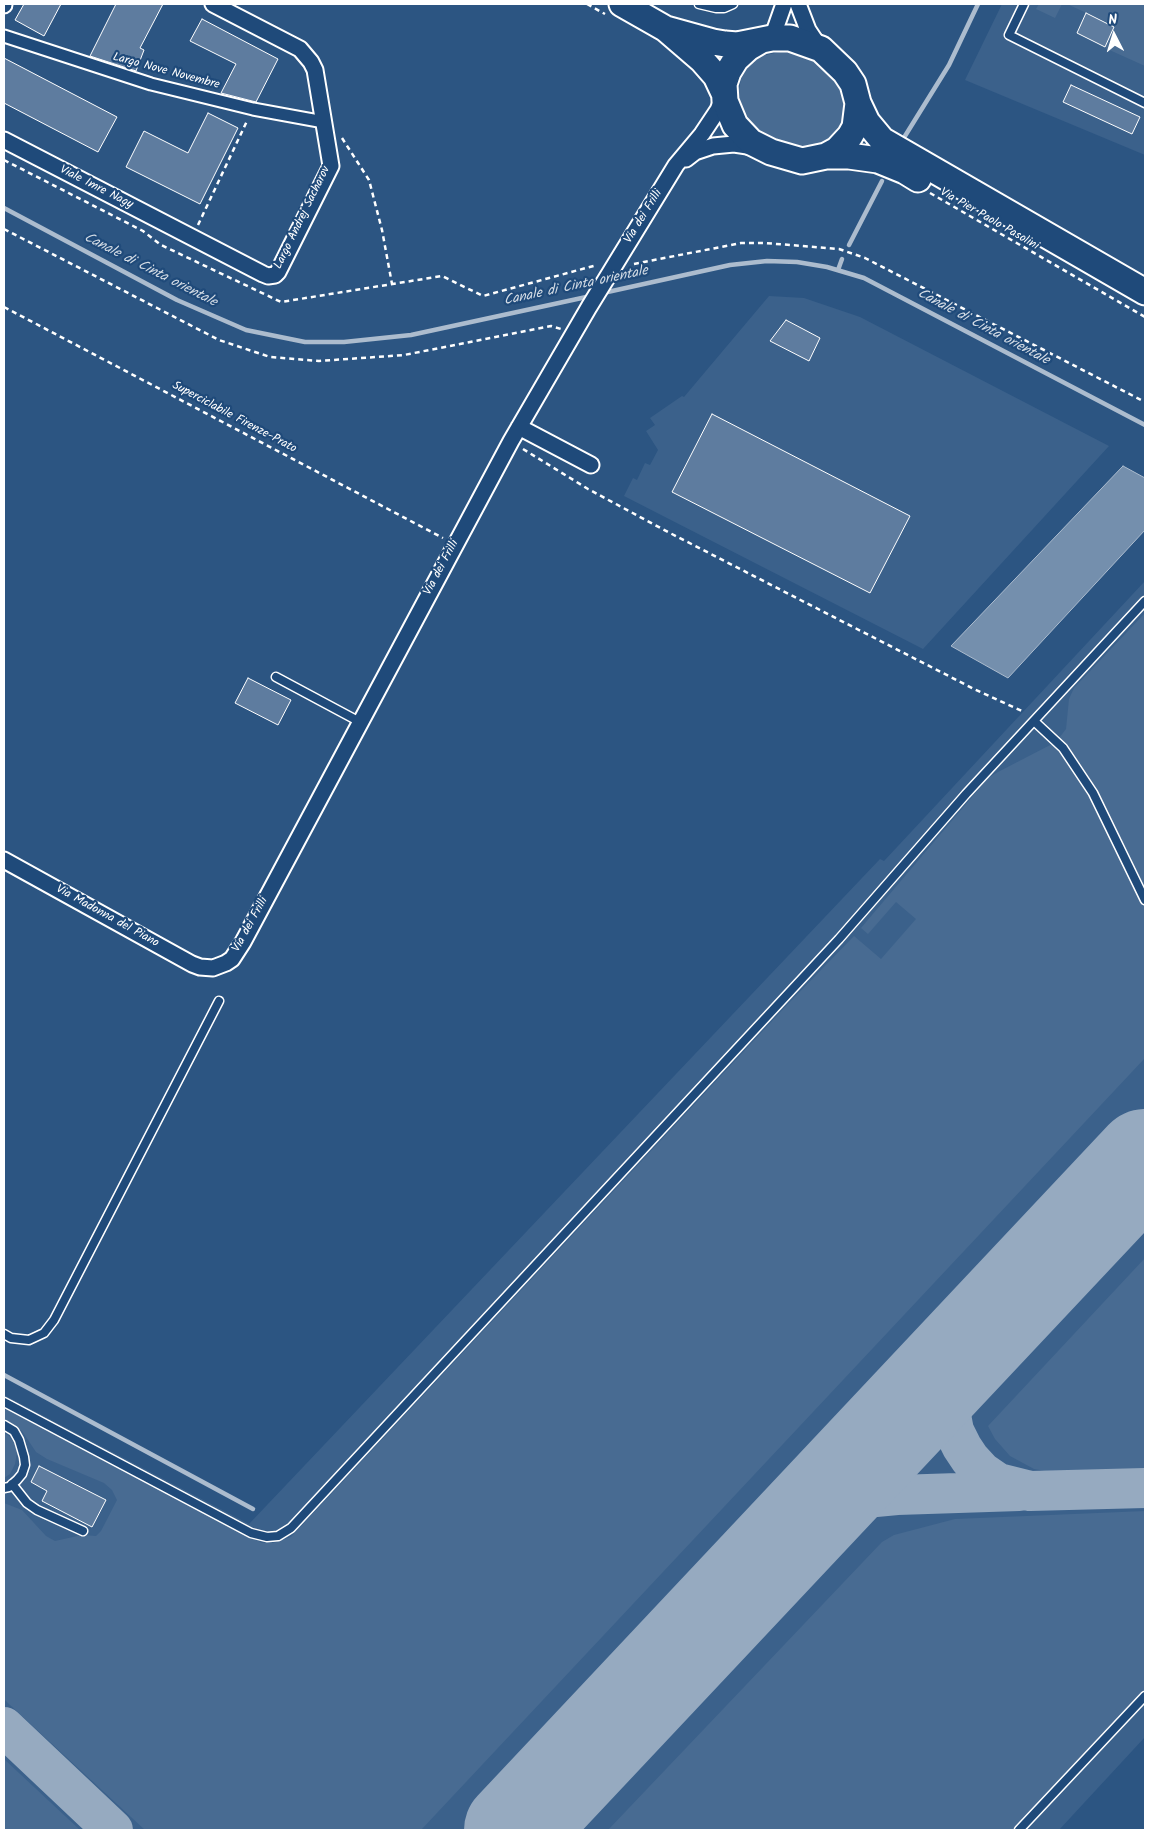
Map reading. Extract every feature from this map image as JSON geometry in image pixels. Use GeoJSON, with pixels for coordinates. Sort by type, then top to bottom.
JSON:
{"type":"FeatureCollection","features":[{"type":"Feature","properties":{"kind":"main road","name":"Via Pier Paolo Pasolini"},"geometry":{"type":"LineString","coordinates":[[617,11],[666,29],[712,42],[737,44],[790,38],[821,49],[846,72],[853,84],[866,122],[882,140],[1145,292]]}},
{"type":"Feature","properties":{"kind":"main road","name":"Via Pier Paolo Pasolini"},"geometry":{"type":"LineString","coordinates":[[666,29],[702,60],[716,76],[735,125],[751,142],[771,152],[802,160],[826,156],[849,156],[878,160],[905,171],[1145,309]]}},
{"type":"Feature","properties":{"kind":"main road"},"geometry":{"type":"LineString","coordinates":[[724,93],[724,84],[728,72],[736,59],[748,48],[766,40]]}},
{"type":"Feature","properties":{"kind":"main road","name":"Via Pier Paolo Pasolini"},"geometry":{"type":"LineString","coordinates":[[826,156],[837,150],[850,136],[855,127],[858,103]]}},
{"type":"Feature","properties":{"kind":"street","name":"Largo Andrej Sacharov"},"geometry":{"type":"LineString","coordinates":[[190,236],[263,274],[271,276],[276,273],[331,166],[315,70],[306,56],[293,46],[213,4]]}},
{"type":"Feature","properties":{"kind":"street"},"geometry":{"type":"LineString","coordinates":[[766,40],[784,4]]}},
{"type":"Feature","properties":{"kind":"street"},"geometry":{"type":"LineString","coordinates":[[798,4],[808,30],[821,49]]}},
{"type":"Feature","properties":{"kind":"street","name":"Largo Nove Novembre"},"geometry":{"type":"LineString","coordinates":[[4,36],[151,84],[253,109],[324,122]]}},
{"type":"Feature","properties":{"kind":"street","name":"Via dei Frilli"},"geometry":{"type":"LineString","coordinates":[[213,968],[226,963],[237,952],[454,544],[511,441],[588,306],[676,165],[712,121],[724,93]]}},
{"type":"Feature","properties":{"kind":"street","name":"Viale Imre Nagy"},"geometry":{"type":"LineString","coordinates":[[4,140],[190,236]]}},
{"type":"Feature","properties":{"kind":"street","name":"Via dei Frilli"},"geometry":{"type":"LineString","coordinates":[[676,165],[695,152],[713,146],[734,144],[751,146],[771,152]]}},
{"type":"Feature","properties":{"kind":"street"},"geometry":{"type":"LineString","coordinates":[[519,427],[591,466]]}},
{"type":"Feature","properties":{"kind":"street","name":"Via Madonna del Piano"},"geometry":{"type":"LineString","coordinates":[[4,860],[185,960],[200,967],[213,968]]}},
{"type":"Feature","properties":{"kind":"lane"},"geometry":{"type":"LineString","coordinates":[[699,4],[724,8],[733,4]]}},
{"type":"Feature","properties":{"kind":"lane"},"geometry":{"type":"LineString","coordinates":[[1024,4],[1009,34],[1145,103]]}},
{"type":"Feature","properties":{"kind":"lane"},"geometry":{"type":"LineString","coordinates":[[4,1402],[251,1533],[268,1537],[278,1536],[291,1528],[839,939],[966,794],[1145,601]]}},
{"type":"Feature","properties":{"kind":"lane"},"geometry":{"type":"LineString","coordinates":[[276,677],[360,722]]}},
{"type":"Feature","properties":{"kind":"lane"},"geometry":{"type":"LineString","coordinates":[[1034,721],[1063,748],[1093,793],[1145,900]]}},
{"type":"Feature","properties":{"kind":"lane"},"geometry":{"type":"LineString","coordinates":[[4,1334],[11,1338],[28,1340],[44,1333],[54,1320],[219,1001]]}},
{"type":"Feature","properties":{"kind":"lane"},"geometry":{"type":"LineString","coordinates":[[4,1425],[14,1432],[19,1440],[25,1466],[22,1474],[12,1484],[4,1488]]}},
{"type":"Feature","properties":{"kind":"lane"},"geometry":{"type":"LineString","coordinates":[[12,1484],[27,1503],[37,1510],[83,1531]]}},
{"type":"Feature","properties":{"kind":"lane"},"geometry":{"type":"LineString","coordinates":[[1020,1830],[1145,1696]]}},
{"type":"Feature","properties":{"kind":"path"},"geometry":{"type":"LineString","coordinates":[[587,4],[617,11]]}},
{"type":"Feature","properties":{"kind":"path"},"geometry":{"type":"LineString","coordinates":[[182,255],[253,109]]}},
{"type":"Feature","properties":{"kind":"path"},"geometry":{"type":"LineString","coordinates":[[324,122],[334,125],[369,180],[382,230],[392,284]]}},
{"type":"Feature","properties":{"kind":"path"},"geometry":{"type":"LineString","coordinates":[[925,191],[1145,317]]}},
{"type":"Feature","properties":{"kind":"path"},"geometry":{"type":"LineString","coordinates":[[4,229],[219,340],[270,357],[319,361],[404,356],[551,326],[573,333]]}},
{"type":"Feature","properties":{"kind":"path"},"geometry":{"type":"LineString","coordinates":[[619,258],[630,264],[741,243],[839,249],[865,258],[1145,402]]}},
{"type":"Feature","properties":{"kind":"path"},"geometry":{"type":"LineString","coordinates":[[442,276],[483,296],[597,265],[610,273]]}},
{"type":"Feature","properties":{"kind":"path","name":"Superciclabile Firenze-Prato"},"geometry":{"type":"LineString","coordinates":[[4,307],[454,544]]}},
{"type":"Feature","properties":{"kind":"path"},"geometry":{"type":"LineString","coordinates":[[511,441],[588,489],[668,532],[974,689],[1024,712]]}},
{"type":"Feature","properties":{"kind":"shaded area"},"geometry":{"type":"Polygon","coordinates":[[[1002,4],[1145,4],[1145,155],[965,80],[1002,4]]]}},
{"type":"Feature","properties":{"kind":"shaded area"},"geometry":{"type":"Polygon","coordinates":[[[1039,4],[1062,4],[1055,18],[1036,9],[1039,4]]]}},
{"type":"Feature","properties":{"kind":"shaded area"},"geometry":{"type":"Polygon","coordinates":[[[1067,4],[1145,4],[1145,66],[1105,48],[1115,26],[1067,4]]]}},
{"type":"Feature","properties":{"kind":"shaded area"},"geometry":{"type":"Polygon","coordinates":[[[784,51],[796,53],[820,65],[833,76],[843,95],[846,108],[843,121],[834,135],[823,143],[812,147],[799,147],[772,140],[761,133],[748,119],[742,109],[738,94],[741,79],[749,65],[761,56],[784,51]]]}},
{"type":"Feature","properties":{"kind":"shaded area"},"geometry":{"type":"Polygon","coordinates":[[[769,296],[804,298],[860,317],[1109,446],[923,649],[624,496],[633,478],[637,480],[645,463],[650,465],[658,450],[646,431],[655,425],[650,418],[682,396],[684,397],[769,296]]]}},
{"type":"Feature","properties":{"kind":"shaded area"},"geometry":{"type":"Polygon","coordinates":[[[1123,466],[1145,478],[1145,530],[1008,678],[951,646],[1123,466]]]}},
{"type":"Feature","properties":{"kind":"shaded area"},"geometry":{"type":"Polygon","coordinates":[[[1145,581],[1145,1737],[1059,1830],[4,1830],[4,1395],[249,1524],[880,859],[884,861],[1145,581]]]}},
{"type":"Feature","properties":{"kind":"shaded area"},"geometry":{"type":"Polygon","coordinates":[[[1145,613],[1145,1058],[421,1830],[145,1830],[4,1699],[4,1503],[22,1510],[46,1536],[55,1541],[82,1535],[96,1536],[101,1531],[117,1500],[112,1490],[104,1483],[47,1459],[36,1452],[22,1431],[4,1419],[4,1408],[262,1543],[273,1543],[291,1537],[787,1005],[854,936],[881,959],[916,919],[896,902],[868,934],[861,928],[988,778],[1056,742],[1066,729],[1069,699],[1074,688],[1145,613]]]}},
{"type":"Feature","properties":{"kind":"shaded area"},"geometry":{"type":"Polygon","coordinates":[[[1145,1258],[1145,1469],[1045,1471],[1034,1469],[1010,1456],[995,1439],[988,1426],[1145,1258]]]}},
{"type":"Feature","properties":{"kind":"shaded area"},"geometry":{"type":"Polygon","coordinates":[[[4,1433],[15,1444],[17,1452],[15,1464],[10,1474],[4,1478],[4,1433]]]}},
{"type":"Feature","properties":{"kind":"shaded area"},"geometry":{"type":"Polygon","coordinates":[[[1145,1511],[1145,1689],[1013,1830],[608,1830],[882,1542],[894,1535],[955,1519],[1145,1511]]]}},
{"type":"Feature","properties":{"kind":"shaded area"},"geometry":{"type":"Polygon","coordinates":[[[4,1759],[80,1830],[4,1830],[4,1759]]]}},
{"type":"Feature","properties":{"kind":"building"},"geometry":{"type":"Polygon","coordinates":[[[24,4],[61,4],[44,36],[15,20],[24,4]]]}},
{"type":"Feature","properties":{"kind":"building"},"geometry":{"type":"Polygon","coordinates":[[[116,4],[163,4],[140,48],[144,50],[136,71],[90,56],[116,4]]]}},
{"type":"Feature","properties":{"kind":"building"},"geometry":{"type":"Polygon","coordinates":[[[1086,13],[1114,27],[1105,47],[1077,33],[1086,13]]]}},
{"type":"Feature","properties":{"kind":"building"},"geometry":{"type":"Polygon","coordinates":[[[202,19],[278,59],[256,102],[221,93],[236,64],[190,41],[202,19]]]}},
{"type":"Feature","properties":{"kind":"building"},"geometry":{"type":"Polygon","coordinates":[[[4,58],[117,117],[98,152],[4,103],[4,58]]]}},
{"type":"Feature","properties":{"kind":"building"},"geometry":{"type":"Polygon","coordinates":[[[1071,85],[1140,117],[1132,134],[1063,102],[1071,85]]]}},
{"type":"Feature","properties":{"kind":"building"},"geometry":{"type":"Polygon","coordinates":[[[208,113],[238,128],[200,204],[126,167],[144,131],[188,153],[208,113]]]}},
{"type":"Feature","properties":{"kind":"building"},"geometry":{"type":"Polygon","coordinates":[[[786,320],[820,338],[809,361],[770,341],[786,320]]]}},
{"type":"Feature","properties":{"kind":"building"},"geometry":{"type":"Polygon","coordinates":[[[712,414],[910,516],[870,593],[672,492],[712,414]]]}},
{"type":"Feature","properties":{"kind":"building"},"geometry":{"type":"Polygon","coordinates":[[[248,678],[291,700],[278,725],[235,703],[248,678]]]}},
{"type":"Feature","properties":{"kind":"building"},"geometry":{"type":"Polygon","coordinates":[[[39,1466],[106,1500],[92,1527],[42,1501],[47,1491],[31,1482],[39,1466]]]}},
{"type":"Feature","properties":{"kind":"waterway"},"geometry":{"type":"LineString","coordinates":[[905,136],[949,65],[978,4]]}},
{"type":"Feature","properties":{"kind":"waterway"},"geometry":{"type":"LineString","coordinates":[[849,245],[882,181]]}},
{"type":"Feature","properties":{"kind":"waterway","name":"Canale di Cinta orientale"},"geometry":{"type":"LineString","coordinates":[[4,208],[177,300],[246,330],[305,342],[344,342],[411,335],[591,296]]}},
{"type":"Feature","properties":{"kind":"waterway"},"geometry":{"type":"LineString","coordinates":[[838,270],[842,259]]}},
{"type":"Feature","properties":{"kind":"waterway","name":"Canale di Cinta orientale"},"geometry":{"type":"LineString","coordinates":[[603,293],[730,265],[767,261],[797,262],[827,267],[864,278],[1145,425]]}},
{"type":"Feature","properties":{"kind":"waterway"},"geometry":{"type":"LineString","coordinates":[[4,1375],[253,1509]]}},
{"type":"Feature","properties":{"kind":"taxiway"},"geometry":{"type":"LineString","coordinates":[[961,1354],[950,1391],[950,1410],[954,1431],[962,1447],[982,1472],[998,1483],[1030,1491],[1145,1488]]}},
{"type":"Feature","properties":{"kind":"taxiway"},"geometry":{"type":"LineString","coordinates":[[768,1560],[822,1516],[845,1504],[865,1498],[897,1495],[1019,1491]]}},
{"type":"Feature","properties":{"kind":"taxiway"},"geometry":{"type":"LineString","coordinates":[[4,1727],[113,1830]]}},
{"type":"Feature","properties":{"kind":"runway"},"geometry":{"type":"LineString","coordinates":[[514,1830],[1145,1159]]}}]}
